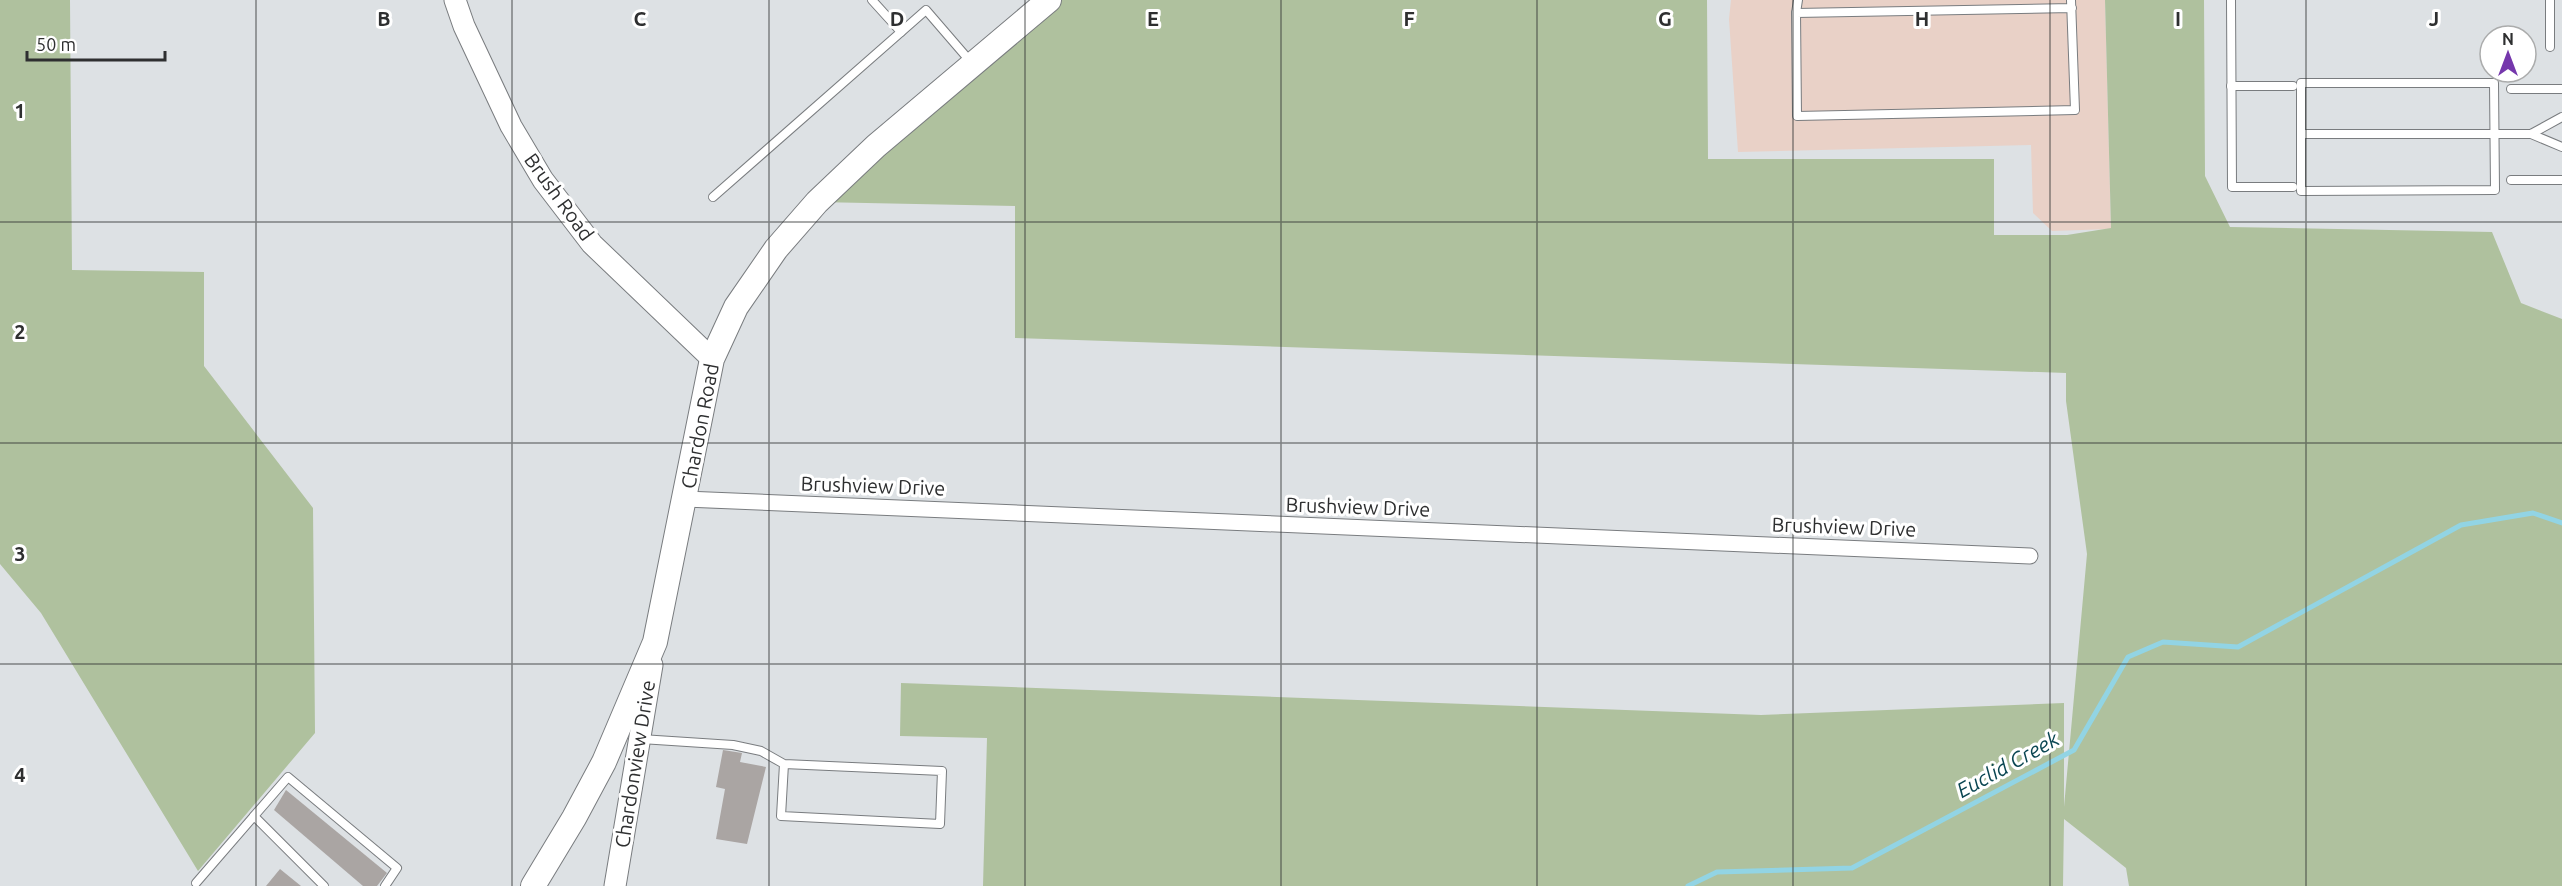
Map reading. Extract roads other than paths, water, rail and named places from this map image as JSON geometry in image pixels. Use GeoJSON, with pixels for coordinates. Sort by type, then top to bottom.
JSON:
{"type":"FeatureCollection","features":[{"type":"Feature","properties":{"kind":"main road","name":"Chardon Road"},"geometry":{"type":"LineString","coordinates":[[533,886],[604,762],[655,642],[712,359],[736,308],[776,249],[817,202],[876,146],[1049,0]]}},
{"type":"Feature","properties":{"kind":"street","name":"Brush Road"},"geometry":{"type":"LineString","coordinates":[[455,0],[464,26],[511,126],[543,180],[592,244],[712,359]]}},
{"type":"Feature","properties":{"kind":"street","name":"Brushview Drive"},"geometry":{"type":"LineString","coordinates":[[685,499],[2030,556]]}},
{"type":"Feature","properties":{"kind":"street","name":"Chardonview Drive"},"geometry":{"type":"LineString","coordinates":[[615,886],[655,642]]}},
{"type":"Feature","properties":{"kind":"lane"},"geometry":{"type":"LineString","coordinates":[[872,0],[901,32]]}},
{"type":"Feature","properties":{"kind":"lane"},"geometry":{"type":"LineString","coordinates":[[1796,13],[2071,4],[2074,110],[1797,116],[1796,13],[1798,0]]}},
{"type":"Feature","properties":{"kind":"lane"},"geometry":{"type":"LineString","coordinates":[[2231,0],[2232,187],[2293,187]]}},
{"type":"Feature","properties":{"kind":"lane"},"geometry":{"type":"LineString","coordinates":[[2550,0],[2550,47]]}},
{"type":"Feature","properties":{"kind":"lane"},"geometry":{"type":"LineString","coordinates":[[713,197],[926,10],[973,65]]}},
{"type":"Feature","properties":{"kind":"lane"},"geometry":{"type":"LineString","coordinates":[[2494,82],[2495,190],[2301,191],[2301,134],[2301,83],[2494,82]]}},
{"type":"Feature","properties":{"kind":"lane"},"geometry":{"type":"LineString","coordinates":[[2231,86],[2293,86]]}},
{"type":"Feature","properties":{"kind":"lane"},"geometry":{"type":"LineString","coordinates":[[2511,89],[2562,89]]}},
{"type":"Feature","properties":{"kind":"lane"},"geometry":{"type":"LineString","coordinates":[[2531,134],[2562,117]]}},
{"type":"Feature","properties":{"kind":"lane"},"geometry":{"type":"LineString","coordinates":[[2301,134],[2531,134],[2562,147]]}},
{"type":"Feature","properties":{"kind":"lane"},"geometry":{"type":"LineString","coordinates":[[2511,180],[2562,180]]}},
{"type":"Feature","properties":{"kind":"lane"},"geometry":{"type":"LineString","coordinates":[[639,739],[733,745],[761,751],[784,764],[942,771],[940,824],[781,816],[784,764]]}},
{"type":"Feature","properties":{"kind":"lane"},"geometry":{"type":"LineString","coordinates":[[196,884],[288,777],[397,868],[386,886]]}},
{"type":"Feature","properties":{"kind":"lane"},"geometry":{"type":"LineString","coordinates":[[254,816],[324,886]]}},
{"type":"Feature","properties":{"kind":"waterway","name":"Euclid Creek"},"geometry":{"type":"LineString","coordinates":[[1688,886],[1717,872],[1852,868],[2074,750],[2128,657],[2163,642],[2238,647],[2461,525],[2533,513],[2562,523]]}}]}
